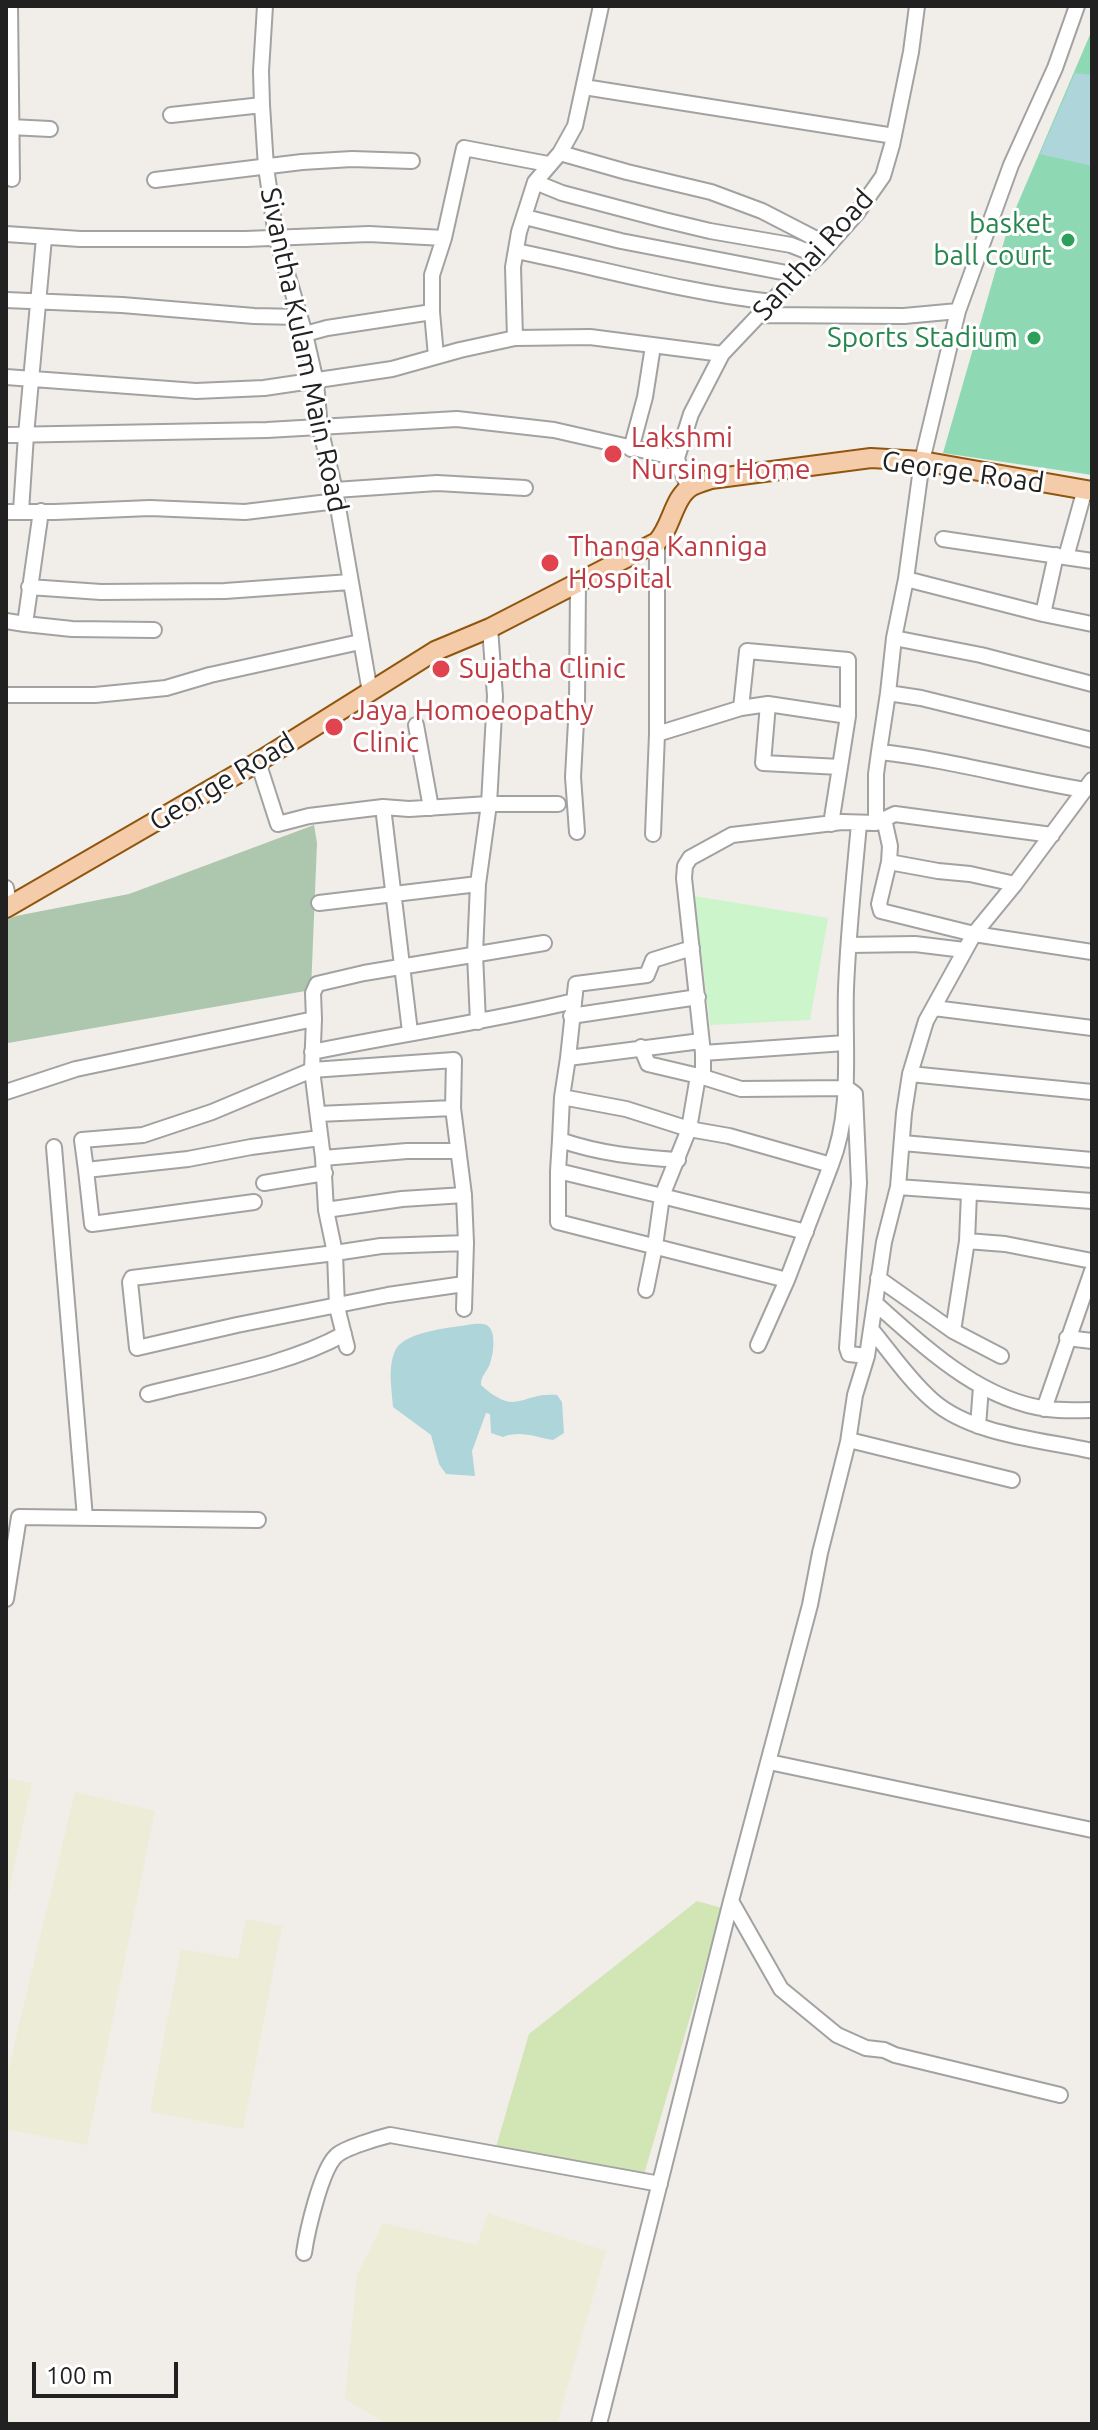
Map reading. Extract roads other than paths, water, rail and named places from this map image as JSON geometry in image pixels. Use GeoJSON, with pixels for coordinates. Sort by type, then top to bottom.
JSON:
{"type":"FeatureCollection","features":[{"type":"Feature","properties":{"kind":"main road","name":"George Road"},"geometry":{"type":"LineString","coordinates":[[689,487],[711,479],[871,458],[922,461],[1088,490]]}},
{"type":"Feature","properties":{"kind":"main road"},"geometry":{"type":"LineString","coordinates":[[657,542],[665,534],[680,498],[689,487]]}},
{"type":"Feature","properties":{"kind":"main road","name":"George Road"},"geometry":{"type":"LineString","coordinates":[[7,900],[258,762],[435,651],[490,628],[657,542]]}},
{"type":"Feature","properties":{"kind":"street"},"geometry":{"type":"LineString","coordinates":[[10,6],[12,179]]}},
{"type":"Feature","properties":{"kind":"street","name":"Sivantha Kulam Main Road"},"geometry":{"type":"LineString","coordinates":[[265,6],[262,105],[266,167],[276,236],[316,382],[320,428],[336,495],[370,692]]}},
{"type":"Feature","properties":{"kind":"street"},"geometry":{"type":"LineString","coordinates":[[515,338],[513,267],[519,232],[535,182],[560,153],[575,126],[601,6]]}},
{"type":"Feature","properties":{"kind":"street","name":"Santhai Road"},"geometry":{"type":"LineString","coordinates":[[677,458],[691,414],[722,354],[824,251],[857,213],[883,176],[911,52],[917,6]]}},
{"type":"Feature","properties":{"kind":"street"},"geometry":{"type":"LineString","coordinates":[[1077,6],[1055,68],[1011,165],[958,311],[922,461],[879,752],[880,821],[890,846],[879,909],[974,934],[1092,952]]}},
{"type":"Feature","properties":{"kind":"street"},"geometry":{"type":"LineString","coordinates":[[584,87],[894,136]]}},
{"type":"Feature","properties":{"kind":"street"},"geometry":{"type":"LineString","coordinates":[[171,115],[262,105]]}},
{"type":"Feature","properties":{"kind":"street"},"geometry":{"type":"LineString","coordinates":[[10,127],[50,129]]}},
{"type":"Feature","properties":{"kind":"street"},"geometry":{"type":"LineString","coordinates":[[436,356],[432,275],[444,238],[464,148],[548,164]]}},
{"type":"Feature","properties":{"kind":"street"},"geometry":{"type":"LineString","coordinates":[[560,153],[711,192],[762,211],[824,251]]}},
{"type":"Feature","properties":{"kind":"street"},"geometry":{"type":"LineString","coordinates":[[155,180],[302,162],[352,159],[412,161]]}},
{"type":"Feature","properties":{"kind":"street"},"geometry":{"type":"LineString","coordinates":[[535,182],[562,193],[710,231],[824,251]]}},
{"type":"Feature","properties":{"kind":"street"},"geometry":{"type":"LineString","coordinates":[[525,217],[621,241],[797,275]]}},
{"type":"Feature","properties":{"kind":"street"},"geometry":{"type":"LineString","coordinates":[[6,234],[44,238],[209,240],[369,234],[444,238]]}},
{"type":"Feature","properties":{"kind":"street"},"geometry":{"type":"LineString","coordinates":[[44,238],[26,435],[14,512],[150,508],[245,512],[336,495],[437,483],[525,488]]}},
{"type":"Feature","properties":{"kind":"street"},"geometry":{"type":"LineString","coordinates":[[516,251],[665,284],[773,302]]}},
{"type":"Feature","properties":{"kind":"street"},"geometry":{"type":"LineString","coordinates":[[6,300],[299,317]]}},
{"type":"Feature","properties":{"kind":"street"},"geometry":{"type":"LineString","coordinates":[[759,315],[904,316],[958,311]]}},
{"type":"Feature","properties":{"kind":"street"},"geometry":{"type":"LineString","coordinates":[[305,334],[432,312]]}},
{"type":"Feature","properties":{"kind":"street"},"geometry":{"type":"LineString","coordinates":[[6,377],[196,391],[264,388],[392,369],[515,338],[590,337],[722,354]]}},
{"type":"Feature","properties":{"kind":"street"},"geometry":{"type":"LineString","coordinates":[[631,449],[645,397],[653,346]]}},
{"type":"Feature","properties":{"kind":"street"},"geometry":{"type":"LineString","coordinates":[[6,435],[320,428],[457,419],[554,430],[677,458],[689,487]]}},
{"type":"Feature","properties":{"kind":"street"},"geometry":{"type":"LineString","coordinates":[[1043,614],[1061,556],[1088,490]]}},
{"type":"Feature","properties":{"kind":"street"},"geometry":{"type":"LineString","coordinates":[[25,624],[41,511]]}},
{"type":"Feature","properties":{"kind":"street"},"geometry":{"type":"LineString","coordinates":[[943,539],[1092,561]]}},
{"type":"Feature","properties":{"kind":"street"},"geometry":{"type":"LineString","coordinates":[[653,834],[657,734],[657,542]]}},
{"type":"Feature","properties":{"kind":"street"},"geometry":{"type":"LineString","coordinates":[[906,579],[1092,624]]}},
{"type":"Feature","properties":{"kind":"street"},"geometry":{"type":"LineString","coordinates":[[29,587],[101,592],[225,591],[350,582]]}},
{"type":"Feature","properties":{"kind":"street"},"geometry":{"type":"LineString","coordinates":[[577,832],[573,777],[578,582]]}},
{"type":"Feature","properties":{"kind":"street"},"geometry":{"type":"LineString","coordinates":[[6,621],[72,629],[154,630]]}},
{"type":"Feature","properties":{"kind":"street"},"geometry":{"type":"LineString","coordinates":[[478,1022],[475,954],[478,884],[489,804],[495,696],[490,628]]}},
{"type":"Feature","properties":{"kind":"street"},"geometry":{"type":"LineString","coordinates":[[894,638],[981,655],[1092,684]]}},
{"type":"Feature","properties":{"kind":"street"},"geometry":{"type":"LineString","coordinates":[[6,695],[95,695],[166,688],[210,675],[360,642]]}},
{"type":"Feature","properties":{"kind":"street"},"geometry":{"type":"LineString","coordinates":[[741,708],[747,651],[848,660],[848,716],[831,824]]}},
{"type":"Feature","properties":{"kind":"street"},"geometry":{"type":"LineString","coordinates":[[888,693],[921,698],[1092,740]]}},
{"type":"Feature","properties":{"kind":"street"},"geometry":{"type":"LineString","coordinates":[[657,734],[741,708],[768,704],[848,716]]}},
{"type":"Feature","properties":{"kind":"street"},"geometry":{"type":"LineString","coordinates":[[768,704],[763,763],[840,767]]}},
{"type":"Feature","properties":{"kind":"street"},"geometry":{"type":"LineString","coordinates":[[416,725],[431,808]]}},
{"type":"Feature","properties":{"kind":"street"},"geometry":{"type":"LineString","coordinates":[[879,752],[920,756],[1024,780],[1088,785]]}},
{"type":"Feature","properties":{"kind":"street"},"geometry":{"type":"LineString","coordinates":[[258,762],[278,824],[309,816],[383,807],[558,804]]}},
{"type":"Feature","properties":{"kind":"street"},"geometry":{"type":"LineString","coordinates":[[599,2424],[731,1901],[810,1605],[849,1440],[855,1395],[867,1356],[884,1242],[898,1187],[910,1074],[926,1021],[964,950],[1088,785]]}},
{"type":"Feature","properties":{"kind":"street"},"geometry":{"type":"LineString","coordinates":[[383,807],[410,1032]]}},
{"type":"Feature","properties":{"kind":"street"},"geometry":{"type":"LineString","coordinates":[[646,1290],[662,1196],[689,1129],[700,1076],[702,1047],[698,997],[684,878],[685,866],[690,858],[732,835],[831,824],[859,824],[880,821],[895,814],[1052,835]]}},
{"type":"Feature","properties":{"kind":"street"},"geometry":{"type":"LineString","coordinates":[[758,1345],[787,1280],[840,1142],[847,1088],[845,1043],[849,945],[859,824]]}},
{"type":"Feature","properties":{"kind":"street"},"geometry":{"type":"LineString","coordinates":[[889,862],[1015,884]]}},
{"type":"Feature","properties":{"kind":"street"},"geometry":{"type":"LineString","coordinates":[[319,903],[478,884]]}},
{"type":"Feature","properties":{"kind":"street"},"geometry":{"type":"LineString","coordinates":[[915,944],[917,920]]}},
{"type":"Feature","properties":{"kind":"street"},"geometry":{"type":"LineString","coordinates":[[148,1394],[346,1340],[337,1307],[335,1253],[326,1210],[324,1165],[312,1070],[313,993],[317,984],[403,966],[544,943]]}},
{"type":"Feature","properties":{"kind":"street"},"geometry":{"type":"LineString","coordinates":[[849,945],[915,944],[964,950]]}},
{"type":"Feature","properties":{"kind":"street"},"geometry":{"type":"LineString","coordinates":[[692,948],[653,960],[647,975],[576,984],[562,1097],[558,1222],[787,1280]]}},
{"type":"Feature","properties":{"kind":"street"},"geometry":{"type":"LineString","coordinates":[[312,1052],[478,1022],[698,997]]}},
{"type":"Feature","properties":{"kind":"street"},"geometry":{"type":"LineString","coordinates":[[934,1008],[1092,1028]]}},
{"type":"Feature","properties":{"kind":"street"},"geometry":{"type":"LineString","coordinates":[[6,1092],[76,1069],[314,1019]]}},
{"type":"Feature","properties":{"kind":"street"},"geometry":{"type":"LineString","coordinates":[[568,1058],[641,1047],[845,1043]]}},
{"type":"Feature","properties":{"kind":"street"},"geometry":{"type":"LineString","coordinates":[[641,1047],[648,1064],[741,1089],[847,1088],[855,1094],[859,1183],[847,1348],[849,1354],[867,1356]]}},
{"type":"Feature","properties":{"kind":"street"},"geometry":{"type":"LineString","coordinates":[[254,1202],[92,1224],[82,1140],[143,1135],[212,1112],[312,1070],[454,1060],[453,1108],[464,1195],[466,1243],[464,1309]]}},
{"type":"Feature","properties":{"kind":"street"},"geometry":{"type":"LineString","coordinates":[[910,1074],[1092,1092]]}},
{"type":"Feature","properties":{"kind":"street"},"geometry":{"type":"LineString","coordinates":[[562,1097],[626,1109],[689,1129],[729,1136],[831,1165]]}},
{"type":"Feature","properties":{"kind":"street"},"geometry":{"type":"LineString","coordinates":[[318,1114],[453,1108]]}},
{"type":"Feature","properties":{"kind":"street"},"geometry":{"type":"LineString","coordinates":[[86,1170],[162,1163],[320,1138]]}},
{"type":"Feature","properties":{"kind":"street"},"geometry":{"type":"LineString","coordinates":[[560,1140],[590,1151],[618,1156],[678,1160]]}},
{"type":"Feature","properties":{"kind":"street"},"geometry":{"type":"LineString","coordinates":[[903,1143],[1092,1160]]}},
{"type":"Feature","properties":{"kind":"street"},"geometry":{"type":"LineString","coordinates":[[54,1147],[85,1518]]}},
{"type":"Feature","properties":{"kind":"street"},"geometry":{"type":"LineString","coordinates":[[264,1183],[324,1165],[407,1151],[458,1151]]}},
{"type":"Feature","properties":{"kind":"street"},"geometry":{"type":"LineString","coordinates":[[558,1171],[806,1232]]}},
{"type":"Feature","properties":{"kind":"street"},"geometry":{"type":"LineString","coordinates":[[898,1187],[1092,1201]]}},
{"type":"Feature","properties":{"kind":"street"},"geometry":{"type":"LineString","coordinates":[[953,1331],[967,1241],[969,1193]]}},
{"type":"Feature","properties":{"kind":"street"},"geometry":{"type":"LineString","coordinates":[[326,1210],[402,1199],[464,1195]]}},
{"type":"Feature","properties":{"kind":"street"},"geometry":{"type":"LineString","coordinates":[[967,1241],[1005,1244],[1092,1261]]}},
{"type":"Feature","properties":{"kind":"street"},"geometry":{"type":"LineString","coordinates":[[464,1284],[388,1295],[137,1348],[130,1282],[132,1278],[381,1246],[466,1243]]}},
{"type":"Feature","properties":{"kind":"street"},"geometry":{"type":"LineString","coordinates":[[1044,1409],[1092,1271]]}},
{"type":"Feature","properties":{"kind":"street"},"geometry":{"type":"LineString","coordinates":[[878,1278],[953,1331],[1001,1356]]}},
{"type":"Feature","properties":{"kind":"street"},"geometry":{"type":"LineString","coordinates":[[875,1303],[923,1345],[981,1387],[1044,1409],[1092,1410]]}},
{"type":"Feature","properties":{"kind":"street"},"geometry":{"type":"LineString","coordinates":[[871,1329],[934,1402],[978,1426],[1092,1451]]}},
{"type":"Feature","properties":{"kind":"street"},"geometry":{"type":"LineString","coordinates":[[1067,1338],[1092,1341]]}},
{"type":"Feature","properties":{"kind":"street"},"geometry":{"type":"LineString","coordinates":[[978,1426],[981,1387]]}},
{"type":"Feature","properties":{"kind":"street"},"geometry":{"type":"LineString","coordinates":[[849,1440],[1012,1480]]}},
{"type":"Feature","properties":{"kind":"street"},"geometry":{"type":"LineString","coordinates":[[6,1599],[19,1517],[258,1520]]}},
{"type":"Feature","properties":{"kind":"street"},"geometry":{"type":"LineString","coordinates":[[769,1762],[1092,1830]]}},
{"type":"Feature","properties":{"kind":"street"},"geometry":{"type":"LineString","coordinates":[[731,1901],[781,1989],[837,2035],[866,2048],[1060,2095]]}},
{"type":"Feature","properties":{"kind":"street"},"geometry":{"type":"LineString","coordinates":[[304,2253],[309,2220],[331,2161],[339,2152],[390,2135],[660,2184]]}},
{"type":"Feature","properties":{"kind":"water"},"geometry":{"type":"Polygon","coordinates":[[[1075,73],[1092,75],[1092,166],[1040,154],[1075,73]]]}},
{"type":"Feature","properties":{"kind":"water"},"geometry":{"type":"Polygon","coordinates":[[[474,1324],[488,1326],[493,1339],[493,1351],[481,1385],[493,1395],[511,1402],[557,1395],[562,1402],[564,1433],[553,1440],[521,1434],[503,1437],[491,1433],[490,1414],[486,1413],[472,1451],[475,1476],[446,1474],[439,1464],[431,1435],[393,1407],[392,1363],[396,1349],[410,1338],[474,1324]]]}},
{"type":"Feature","properties":{"kind":"place","name":"basket ball court"},"geometry":{"type":"Point","coordinates":[1068,240]}},
{"type":"Feature","properties":{"kind":"place","name":"Sports Stadium"},"geometry":{"type":"Point","coordinates":[1034,338]}},
{"type":"Feature","properties":{"kind":"place","name":"Lakshmi Nursing Home"},"geometry":{"type":"Point","coordinates":[613,454]}},
{"type":"Feature","properties":{"kind":"place","name":"Thanga Kanniga Hospital"},"geometry":{"type":"Point","coordinates":[550,563]}},
{"type":"Feature","properties":{"kind":"place","name":"Sujatha Clinic"},"geometry":{"type":"Point","coordinates":[441,669]}},
{"type":"Feature","properties":{"kind":"place","name":"Jaya Homoeopathy Clinic"},"geometry":{"type":"Point","coordinates":[334,727]}}]}
